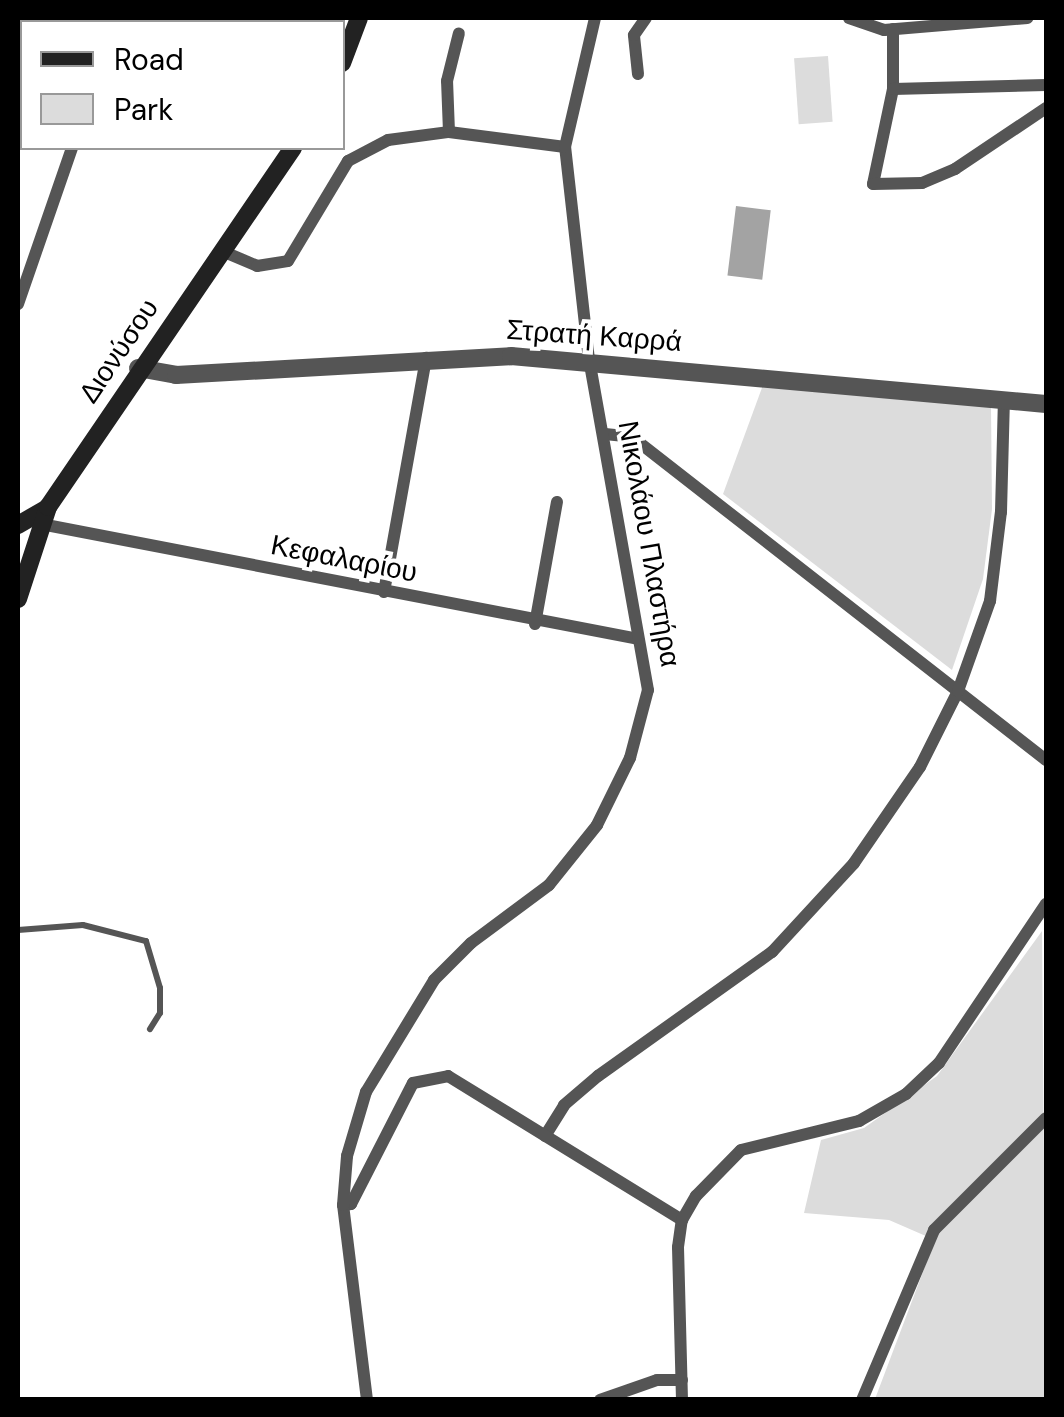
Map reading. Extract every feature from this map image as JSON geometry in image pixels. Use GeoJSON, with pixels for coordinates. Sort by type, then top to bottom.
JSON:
{"type":"FeatureCollection","features":[{"type":"Feature","properties":{"kind":"main road"},"geometry":{"type":"LineString","coordinates":[[345,54],[359,18]]}},
{"type":"Feature","properties":{"kind":"main road","name":"Διονύσου"},"geometry":{"type":"LineString","coordinates":[[18,599],[21,575],[44,516],[138,368],[292,150]]}},
{"type":"Feature","properties":{"kind":"main road"},"geometry":{"type":"LineString","coordinates":[[18,525],[44,516]]}},
{"type":"Feature","properties":{"kind":"street","name":"Νικολάου Πλαστήρα"},"geometry":{"type":"LineString","coordinates":[[367,1400],[343,1205],[355,1126],[395,1036],[434,980],[470,943],[549,884],[606,810],[646,701],[605,434],[589,360],[564,148],[594,18]]}},
{"type":"Feature","properties":{"kind":"street"},"geometry":{"type":"LineString","coordinates":[[638,74],[634,35],[646,18]]}},
{"type":"Feature","properties":{"kind":"street"},"geometry":{"type":"LineString","coordinates":[[850,18],[893,30],[1028,18]]}},
{"type":"Feature","properties":{"kind":"street"},"geometry":{"type":"LineString","coordinates":[[893,30],[892,89],[873,184],[922,183],[956,169],[1046,108]]}},
{"type":"Feature","properties":{"kind":"street"},"geometry":{"type":"LineString","coordinates":[[449,132],[447,81],[458,32]]}},
{"type":"Feature","properties":{"kind":"street"},"geometry":{"type":"LineString","coordinates":[[892,89],[1046,85]]}},
{"type":"Feature","properties":{"kind":"street"},"geometry":{"type":"LineString","coordinates":[[222,251],[258,266],[288,261],[348,161],[388,140],[449,132],[564,148]]}},
{"type":"Feature","properties":{"kind":"street"},"geometry":{"type":"LineString","coordinates":[[18,304],[71,150]]}},
{"type":"Feature","properties":{"kind":"street"},"geometry":{"type":"LineString","coordinates":[[384,592],[426,358]]}},
{"type":"Feature","properties":{"kind":"street","name":"Στρατή Καρρά"},"geometry":{"type":"LineString","coordinates":[[138,368],[176,374],[426,358],[589,360],[1046,404]]}},
{"type":"Feature","properties":{"kind":"street"},"geometry":{"type":"LineString","coordinates":[[545,1136],[564,1105],[598,1076],[721,993],[804,918],[885,823],[958,691],[990,601],[997,555],[1004,400]]}},
{"type":"Feature","properties":{"kind":"street"},"geometry":{"type":"LineString","coordinates":[[605,434],[632,437],[1046,760]]}},
{"type":"Feature","properties":{"kind":"street"},"geometry":{"type":"LineString","coordinates":[[535,624],[557,502]]}},
{"type":"Feature","properties":{"kind":"street","name":"Κεφαλαρίου"},"geometry":{"type":"LineString","coordinates":[[44,516],[535,624],[638,639]]}},
{"type":"Feature","properties":{"kind":"street"},"geometry":{"type":"LineString","coordinates":[[682,1400],[682,1220],[706,1184],[741,1150],[859,1121],[906,1094],[939,1063],[1046,904]]}},
{"type":"Feature","properties":{"kind":"street"},"geometry":{"type":"LineString","coordinates":[[343,1205],[351,1204],[413,1083],[430,1076],[448,1076],[682,1220]]}},
{"type":"Feature","properties":{"kind":"street"},"geometry":{"type":"LineString","coordinates":[[862,1400],[934,1230],[1046,1118]]}},
{"type":"Feature","properties":{"kind":"street"},"geometry":{"type":"LineString","coordinates":[[600,1400],[657,1380],[682,1380]]}},
{"type":"Feature","properties":{"kind":"lane"},"geometry":{"type":"LineString","coordinates":[[18,930],[82,924],[146,941],[160,988],[160,1013],[150,1030]]}},
{"type":"Feature","properties":{"kind":"green space"},"geometry":{"type":"Polygon","coordinates":[[[828,56],[833,122],[799,124],[794,58],[828,56]]]}},
{"type":"Feature","properties":{"kind":"green space"},"geometry":{"type":"Polygon","coordinates":[[[763,385],[991,405],[992,509],[983,579],[952,670],[723,494],[763,385]]]}},
{"type":"Feature","properties":{"kind":"green space"},"geometry":{"type":"Polygon","coordinates":[[[1042,931],[1046,1399],[875,1399],[935,1240],[889,1220],[804,1213],[821,1140],[864,1128],[937,1076],[1042,931]]]}},
{"type":"Feature","properties":{"kind":"shaded area"},"geometry":{"type":"Polygon","coordinates":[[[736,206],[771,210],[762,280],[727,275],[736,206]]]}}]}
